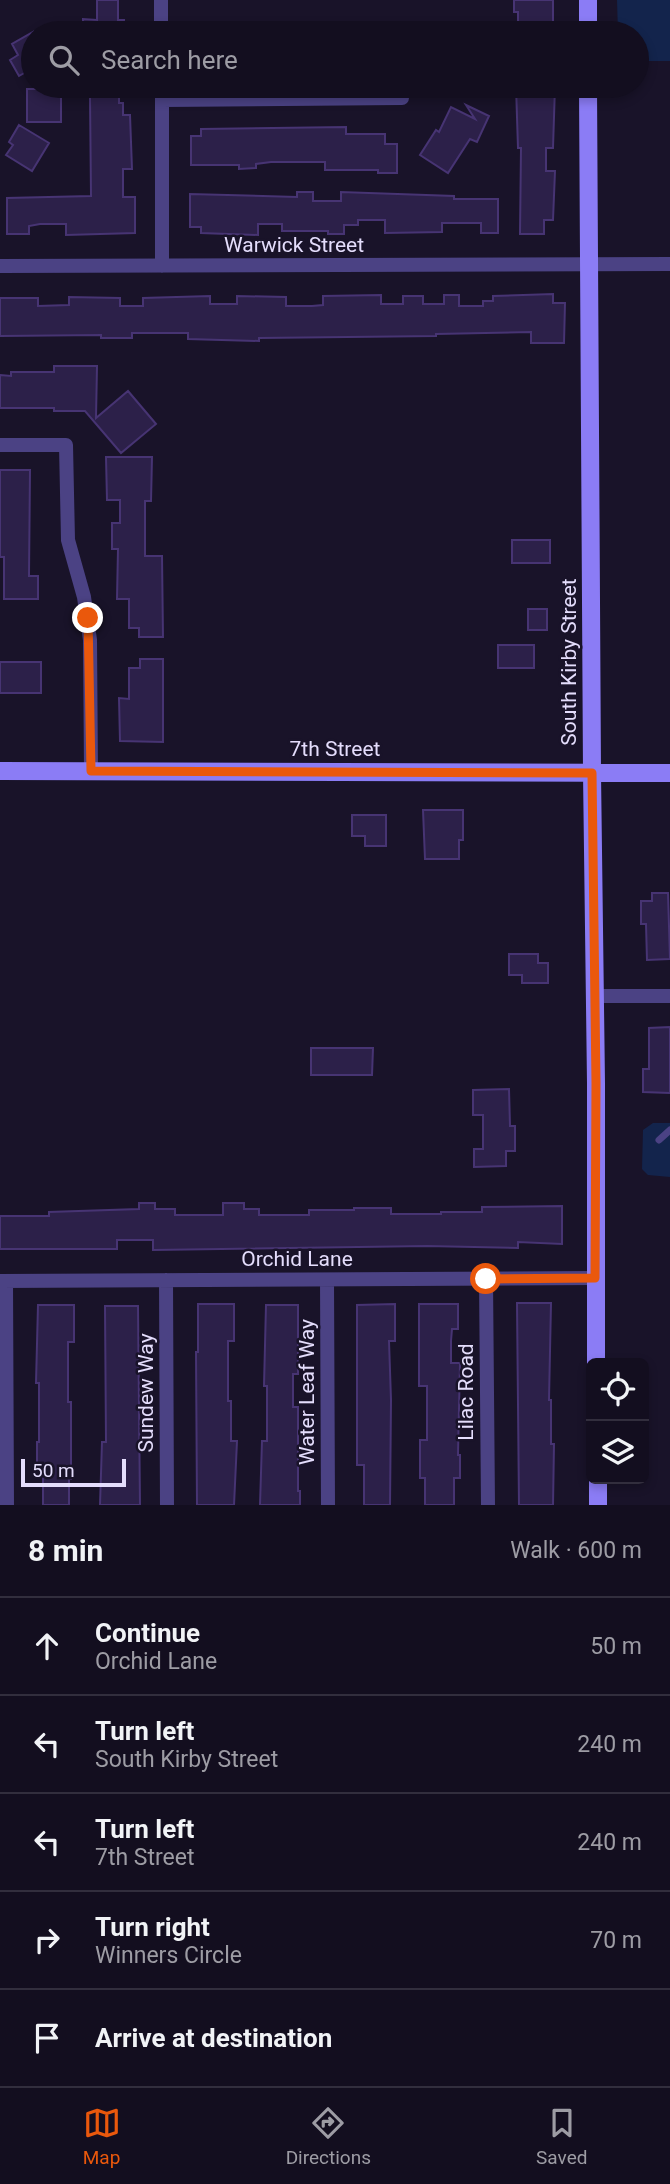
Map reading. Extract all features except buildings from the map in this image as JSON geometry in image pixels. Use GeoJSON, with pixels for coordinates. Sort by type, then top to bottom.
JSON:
{"type":"FeatureCollection","features":[{"type":"Feature","properties":{"kind":"street"},"geometry":{"type":"LineString","coordinates":[[161,0],[161,21]]}},
{"type":"Feature","properties":{"kind":"street"},"geometry":{"type":"LineString","coordinates":[[588,0],[588,21]]}},
{"type":"Feature","properties":{"kind":"street"},"geometry":{"type":"LineString","coordinates":[[162,98],[162,267]]}},
{"type":"Feature","properties":{"kind":"street","name":"South Kirby Street"},"geometry":{"type":"LineString","coordinates":[[588,98],[596,996],[596,1358]]}},
{"type":"Feature","properties":{"kind":"street","name":"Warwick Street"},"geometry":{"type":"LineString","coordinates":[[0,266],[670,264]]}},
{"type":"Feature","properties":{"kind":"street"},"geometry":{"type":"LineString","coordinates":[[0,445],[66,445],[68,540],[84,597],[90,640],[91,771]]}},
{"type":"Feature","properties":{"kind":"street","name":"7th Street"},"geometry":{"type":"LineString","coordinates":[[0,771],[670,773]]}},
{"type":"Feature","properties":{"kind":"street"},"geometry":{"type":"LineString","coordinates":[[596,996],[670,996]]}},
{"type":"Feature","properties":{"kind":"street","name":"Orchid Lane"},"geometry":{"type":"LineString","coordinates":[[3,1281],[595,1278]]}},
{"type":"Feature","properties":{"kind":"street","name":"Water Leaf Way"},"geometry":{"type":"LineString","coordinates":[[327,1279],[328,1505]]}},
{"type":"Feature","properties":{"kind":"street","name":"Lilac Road"},"geometry":{"type":"LineString","coordinates":[[486,1279],[488,1505]]}},
{"type":"Feature","properties":{"kind":"street","name":"Sundew Way"},"geometry":{"type":"LineString","coordinates":[[166,1280],[167,1505]]}},
{"type":"Feature","properties":{"kind":"street"},"geometry":{"type":"LineString","coordinates":[[3,1281],[7,1505]]}},
{"type":"Feature","properties":{"kind":"street"},"geometry":{"type":"LineString","coordinates":[[597,1484],[598,1505]]}},
{"type":"Feature","properties":{"kind":"lane"},"geometry":{"type":"LineString","coordinates":[[659,1140],[670,1130]]}},
{"type":"Feature","properties":{"kind":"water"},"geometry":{"type":"Polygon","coordinates":[[[617,0],[670,0],[670,61],[649,61],[649,21],[618,21],[617,0]]]}},
{"type":"Feature","properties":{"kind":"water"},"geometry":{"type":"Polygon","coordinates":[[[653,1123],[670,1123],[670,1177],[648,1175],[642,1169],[643,1130],[653,1123]]]}},
{"type":"Feature","properties":{"kind":"route"},"geometry":{"type":"LineString","coordinates":[[88,618],[91,771],[592,773],[596,1083],[595,1278],[486,1279]]}}]}
